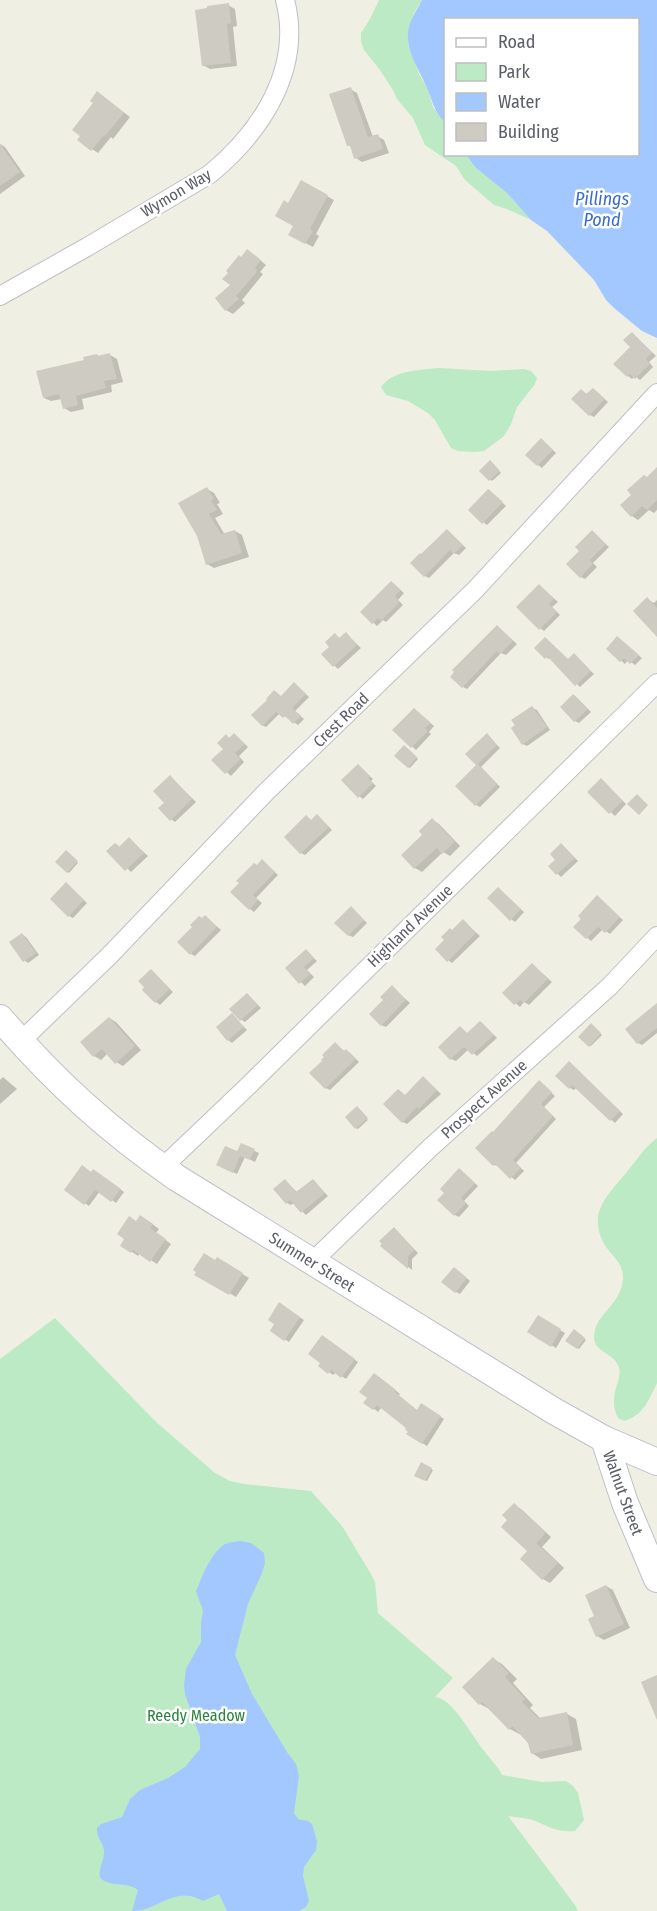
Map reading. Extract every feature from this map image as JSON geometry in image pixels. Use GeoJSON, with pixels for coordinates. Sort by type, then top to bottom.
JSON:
{"type":"FeatureCollection","features":[{"type":"Feature","properties":{"kind":"main road","name":"Summer Street"},"geometry":{"type":"LineString","coordinates":[[0,1018],[20,1042],[78,1101],[162,1168],[539,1402],[604,1439],[657,1462]]}},
{"type":"Feature","properties":{"kind":"main road","name":"Walnut Street"},"geometry":{"type":"LineString","coordinates":[[604,1439],[625,1503],[657,1579]]}},
{"type":"Feature","properties":{"kind":"street","name":"Wymon Way"},"geometry":{"type":"LineString","coordinates":[[0,296],[210,174],[226,161],[260,120],[286,68],[290,32],[285,0]]}},
{"type":"Feature","properties":{"kind":"street","name":"Crest Road"},"geometry":{"type":"LineString","coordinates":[[20,1042],[110,955],[267,791],[475,590],[657,393]]}},
{"type":"Feature","properties":{"kind":"street","name":"Highland Avenue"},"geometry":{"type":"LineString","coordinates":[[162,1168],[657,683]]}},
{"type":"Feature","properties":{"kind":"street","name":"Prospect Avenue"},"geometry":{"type":"LineString","coordinates":[[312,1262],[431,1147],[610,986],[657,936]]}},
{"type":"Feature","properties":{"kind":"green space"},"geometry":{"type":"Polygon","coordinates":[[[379,0],[422,0],[413,15],[408,44],[433,107],[444,122],[444,156],[467,156],[476,168],[507,193],[531,220],[494,205],[465,180],[456,166],[425,145],[413,118],[397,99],[380,70],[364,50],[361,33],[379,0]]]}},
{"type":"Feature","properties":{"kind":"green space"},"geometry":{"type":"Polygon","coordinates":[[[439,368],[491,371],[524,369],[531,371],[537,378],[517,407],[504,436],[484,451],[458,451],[451,448],[435,420],[428,413],[408,401],[386,395],[381,387],[386,381],[400,374],[439,368]]]}},
{"type":"Feature","properties":{"kind":"green space"},"geometry":{"type":"Polygon","coordinates":[[[657,1138],[657,1383],[641,1411],[624,1421],[618,1418],[614,1402],[620,1370],[615,1360],[598,1347],[594,1337],[597,1324],[618,1295],[623,1279],[619,1263],[602,1240],[598,1216],[609,1193],[657,1138]]]}},
{"type":"Feature","properties":{"kind":"green space","name":"Reedy Meadow"},"geometry":{"type":"Polygon","coordinates":[[[55,1318],[156,1422],[215,1473],[230,1481],[244,1484],[311,1491],[342,1526],[371,1574],[375,1582],[378,1613],[453,1678],[435,1697],[442,1699],[456,1711],[502,1775],[542,1782],[566,1781],[573,1786],[578,1793],[584,1820],[575,1831],[558,1830],[533,1820],[508,1816],[578,1911],[0,1911],[0,1359],[55,1318]]]}},
{"type":"Feature","properties":{"kind":"water","name":"Pillings Pond"},"geometry":{"type":"Polygon","coordinates":[[[422,0],[657,0],[657,338],[642,331],[614,308],[606,300],[594,280],[547,231],[531,220],[507,193],[476,168],[467,156],[639,156],[639,18],[444,18],[444,121],[436,109],[409,47],[408,30],[422,0]]]}},
{"type":"Feature","properties":{"kind":"water"},"geometry":{"type":"Polygon","coordinates":[[[240,1541],[251,1543],[264,1553],[265,1563],[248,1604],[235,1655],[252,1694],[296,1764],[299,1776],[294,1813],[298,1819],[312,1824],[317,1841],[316,1850],[304,1867],[303,1876],[309,1901],[306,1907],[299,1911],[227,1911],[219,1894],[203,1901],[184,1895],[142,1910],[132,1911],[138,1890],[109,1883],[100,1878],[104,1852],[97,1828],[101,1824],[122,1817],[130,1799],[140,1790],[168,1778],[185,1767],[200,1749],[200,1737],[184,1685],[186,1669],[201,1642],[203,1611],[196,1591],[206,1568],[217,1551],[225,1544],[240,1541]]]}},
{"type":"Feature","properties":{"kind":"building"},"geometry":{"type":"Polygon","coordinates":[[[229,3],[231,23],[227,24],[231,63],[202,66],[195,10],[229,3]]]}},
{"type":"Feature","properties":{"kind":"building"},"geometry":{"type":"Polygon","coordinates":[[[351,87],[368,137],[378,134],[383,149],[354,159],[350,145],[347,146],[329,94],[351,87]]]}},
{"type":"Feature","properties":{"kind":"building"},"geometry":{"type":"Polygon","coordinates":[[[97,91],[124,113],[91,151],[77,140],[80,136],[72,130],[93,103],[90,101],[97,91]]]}},
{"type":"Feature","properties":{"kind":"building"},"geometry":{"type":"Polygon","coordinates":[[[0,144],[20,172],[0,186],[0,144]]]}},
{"type":"Feature","properties":{"kind":"building"},"geometry":{"type":"Polygon","coordinates":[[[301,180],[328,195],[310,229],[313,231],[305,244],[288,235],[293,226],[275,216],[284,200],[288,203],[301,180]]]}},
{"type":"Feature","properties":{"kind":"building"},"geometry":{"type":"Polygon","coordinates":[[[247,249],[261,260],[255,268],[256,273],[236,296],[239,299],[225,311],[215,298],[230,285],[222,279],[228,273],[226,271],[247,249]]]}},
{"type":"Feature","properties":{"kind":"building"},"geometry":{"type":"Polygon","coordinates":[[[632,332],[652,353],[646,359],[650,364],[635,379],[630,374],[627,377],[613,364],[630,347],[623,340],[632,332]]]}},
{"type":"Feature","properties":{"kind":"building"},"geometry":{"type":"Polygon","coordinates":[[[110,353],[117,379],[104,381],[106,388],[76,396],[78,405],[63,409],[59,394],[43,398],[36,371],[84,360],[83,357],[110,353]]]}},
{"type":"Feature","properties":{"kind":"building"},"geometry":{"type":"Polygon","coordinates":[[[593,388],[605,399],[589,416],[571,399],[581,389],[586,394],[593,388]]]}},
{"type":"Feature","properties":{"kind":"building"},"geometry":{"type":"Polygon","coordinates":[[[541,438],[553,450],[537,466],[525,455],[541,438]]]}},
{"type":"Feature","properties":{"kind":"building"},"geometry":{"type":"Polygon","coordinates":[[[490,460],[500,471],[489,481],[479,471],[490,460]]]}},
{"type":"Feature","properties":{"kind":"building"},"geometry":{"type":"Polygon","coordinates":[[[657,467],[657,500],[647,510],[642,506],[631,517],[620,505],[631,495],[627,490],[644,475],[647,477],[657,467]]]}},
{"type":"Feature","properties":{"kind":"building"},"geometry":{"type":"Polygon","coordinates":[[[207,487],[217,510],[209,514],[221,534],[235,530],[242,553],[206,565],[197,536],[178,503],[207,487]]]}},
{"type":"Feature","properties":{"kind":"building"},"geometry":{"type":"Polygon","coordinates":[[[488,489],[503,502],[482,524],[468,510],[488,489]]]}},
{"type":"Feature","properties":{"kind":"building"},"geometry":{"type":"Polygon","coordinates":[[[447,529],[463,545],[454,554],[450,550],[424,577],[410,563],[447,529]]]}},
{"type":"Feature","properties":{"kind":"building"},"geometry":{"type":"Polygon","coordinates":[[[592,530],[606,544],[590,560],[593,564],[580,578],[566,564],[579,551],[575,547],[592,530]]]}},
{"type":"Feature","properties":{"kind":"building"},"geometry":{"type":"Polygon","coordinates":[[[391,581],[401,590],[395,596],[400,602],[381,621],[378,618],[372,624],[360,612],[391,581]]]}},
{"type":"Feature","properties":{"kind":"building"},"geometry":{"type":"Polygon","coordinates":[[[539,584],[554,599],[549,604],[557,612],[539,630],[516,607],[539,584]]]}},
{"type":"Feature","properties":{"kind":"building"},"geometry":{"type":"Polygon","coordinates":[[[647,597],[657,608],[657,637],[633,611],[647,597]]]}},
{"type":"Feature","properties":{"kind":"building"},"geometry":{"type":"Polygon","coordinates":[[[497,625],[513,641],[500,654],[497,651],[462,688],[450,677],[454,672],[452,670],[497,625]]]}},
{"type":"Feature","properties":{"kind":"building"},"geometry":{"type":"Polygon","coordinates":[[[346,632],[357,645],[333,667],[321,654],[329,647],[325,642],[335,633],[339,638],[346,632]]]}},
{"type":"Feature","properties":{"kind":"building"},"geometry":{"type":"Polygon","coordinates":[[[617,636],[639,655],[630,664],[624,658],[620,662],[606,649],[617,636]]]}},
{"type":"Feature","properties":{"kind":"building"},"geometry":{"type":"Polygon","coordinates":[[[545,637],[568,659],[574,653],[591,671],[575,686],[547,656],[545,659],[534,648],[545,637]]]}},
{"type":"Feature","properties":{"kind":"building"},"geometry":{"type":"Polygon","coordinates":[[[294,682],[306,694],[292,708],[301,716],[293,724],[285,716],[283,718],[276,712],[262,726],[251,715],[274,690],[281,696],[294,682]]]}},
{"type":"Feature","properties":{"kind":"building"},"geometry":{"type":"Polygon","coordinates":[[[573,694],[588,709],[574,722],[560,707],[573,694]]]}},
{"type":"Feature","properties":{"kind":"building"},"geometry":{"type":"Polygon","coordinates":[[[532,706],[547,727],[522,745],[511,728],[515,725],[511,720],[532,706]]]}},
{"type":"Feature","properties":{"kind":"building"},"geometry":{"type":"Polygon","coordinates":[[[414,708],[431,723],[425,728],[428,731],[411,748],[392,730],[414,708]]]}},
{"type":"Feature","properties":{"kind":"building"},"geometry":{"type":"Polygon","coordinates":[[[234,733],[245,744],[235,753],[241,759],[225,774],[211,760],[223,749],[217,743],[226,734],[229,738],[234,733]]]}},
{"type":"Feature","properties":{"kind":"building"},"geometry":{"type":"Polygon","coordinates":[[[487,733],[497,745],[478,764],[497,784],[475,806],[455,786],[476,765],[465,754],[487,733]]]}},
{"type":"Feature","properties":{"kind":"building"},"geometry":{"type":"Polygon","coordinates":[[[404,745],[417,757],[408,768],[394,756],[404,745]]]}},
{"type":"Feature","properties":{"kind":"building"},"geometry":{"type":"Polygon","coordinates":[[[358,764],[370,776],[368,778],[373,783],[358,798],[341,780],[358,764]]]}},
{"type":"Feature","properties":{"kind":"building"},"geometry":{"type":"Polygon","coordinates":[[[170,775],[192,799],[170,821],[158,808],[164,803],[153,791],[170,775]]]}},
{"type":"Feature","properties":{"kind":"building"},"geometry":{"type":"Polygon","coordinates":[[[601,778],[623,801],[609,814],[587,792],[601,778]]]}},
{"type":"Feature","properties":{"kind":"building"},"geometry":{"type":"Polygon","coordinates":[[[637,794],[648,805],[639,815],[627,804],[637,794]]]}},
{"type":"Feature","properties":{"kind":"building"},"geometry":{"type":"Polygon","coordinates":[[[317,814],[329,827],[300,854],[284,837],[306,815],[311,820],[317,814]]]}},
{"type":"Feature","properties":{"kind":"building"},"geometry":{"type":"Polygon","coordinates":[[[432,818],[455,842],[442,854],[437,848],[414,869],[401,855],[422,835],[419,831],[432,818]]]}},
{"type":"Feature","properties":{"kind":"building"},"geometry":{"type":"Polygon","coordinates":[[[129,837],[144,853],[125,871],[106,851],[115,843],[119,847],[129,837]]]}},
{"type":"Feature","properties":{"kind":"building"},"geometry":{"type":"Polygon","coordinates":[[[561,843],[575,858],[556,875],[548,866],[555,860],[550,854],[561,843]]]}},
{"type":"Feature","properties":{"kind":"building"},"geometry":{"type":"Polygon","coordinates":[[[66,850],[78,861],[67,873],[55,862],[66,850]]]}},
{"type":"Feature","properties":{"kind":"building"},"geometry":{"type":"Polygon","coordinates":[[[262,859],[275,872],[253,895],[258,900],[249,910],[230,892],[239,883],[236,881],[254,863],[257,865],[262,859]]]}},
{"type":"Feature","properties":{"kind":"building"},"geometry":{"type":"Polygon","coordinates":[[[66,882],[84,900],[68,917],[50,899],[66,882]]]}},
{"type":"Feature","properties":{"kind":"building"},"geometry":{"type":"Polygon","coordinates":[[[498,887],[521,909],[510,921],[487,898],[498,887]]]}},
{"type":"Feature","properties":{"kind":"building"},"geometry":{"type":"Polygon","coordinates":[[[597,895],[620,917],[605,933],[598,927],[586,939],[573,927],[581,919],[578,916],[597,895]]]}},
{"type":"Feature","properties":{"kind":"building"},"geometry":{"type":"Polygon","coordinates":[[[351,906],[364,920],[348,936],[334,923],[351,906]]]}},
{"type":"Feature","properties":{"kind":"building"},"geometry":{"type":"Polygon","coordinates":[[[205,915],[217,927],[190,955],[177,942],[199,916],[202,918],[205,915]]]}},
{"type":"Feature","properties":{"kind":"building"},"geometry":{"type":"Polygon","coordinates":[[[463,919],[476,933],[447,962],[435,949],[444,940],[441,937],[463,919]]]}},
{"type":"Feature","properties":{"kind":"building"},"geometry":{"type":"Polygon","coordinates":[[[22,933],[36,953],[23,962],[9,942],[22,933]]]}},
{"type":"Feature","properties":{"kind":"building"},"geometry":{"type":"Polygon","coordinates":[[[306,949],[314,958],[304,967],[310,974],[299,984],[285,968],[306,949]]]}},
{"type":"Feature","properties":{"kind":"building"},"geometry":{"type":"Polygon","coordinates":[[[532,963],[548,979],[524,1003],[520,1000],[514,1005],[502,993],[532,963]]]}},
{"type":"Feature","properties":{"kind":"building"},"geometry":{"type":"Polygon","coordinates":[[[151,969],[170,989],[155,1003],[142,990],[144,987],[138,981],[151,969]]]}},
{"type":"Feature","properties":{"kind":"building"},"geometry":{"type":"Polygon","coordinates":[[[392,985],[406,1000],[381,1026],[369,1014],[383,1000],[380,997],[392,985]]]}},
{"type":"Feature","properties":{"kind":"building"},"geometry":{"type":"Polygon","coordinates":[[[247,993],[258,1005],[240,1021],[229,1009],[247,993]]]}},
{"type":"Feature","properties":{"kind":"building"},"geometry":{"type":"Polygon","coordinates":[[[657,1003],[657,1028],[637,1044],[625,1029],[657,1003]]]}},
{"type":"Feature","properties":{"kind":"building"},"geometry":{"type":"Polygon","coordinates":[[[232,1013],[244,1027],[227,1041],[216,1027],[232,1013]]]}},
{"type":"Feature","properties":{"kind":"building"},"geometry":{"type":"Polygon","coordinates":[[[109,1017],[135,1046],[115,1064],[102,1049],[93,1057],[80,1042],[109,1017]]]}},
{"type":"Feature","properties":{"kind":"building"},"geometry":{"type":"Polygon","coordinates":[[[480,1021],[494,1035],[472,1055],[464,1047],[450,1060],[438,1047],[460,1026],[467,1033],[480,1021]]]}},
{"type":"Feature","properties":{"kind":"building"},"geometry":{"type":"Polygon","coordinates":[[[591,1023],[601,1033],[589,1047],[578,1037],[591,1023]]]}},
{"type":"Feature","properties":{"kind":"building"},"geometry":{"type":"Polygon","coordinates":[[[335,1042],[356,1059],[325,1089],[309,1073],[322,1061],[324,1057],[322,1055],[335,1042]]]}},
{"type":"Feature","properties":{"kind":"building"},"geometry":{"type":"Polygon","coordinates":[[[569,1061],[620,1111],[610,1121],[572,1085],[569,1089],[555,1076],[569,1061]]]}},
{"type":"Feature","properties":{"kind":"building"},"geometry":{"type":"Polygon","coordinates":[[[423,1076],[437,1090],[402,1123],[383,1104],[398,1089],[405,1095],[423,1076]]]}},
{"type":"Feature","properties":{"kind":"building"},"geometry":{"type":"Polygon","coordinates":[[[539,1080],[552,1092],[541,1104],[553,1116],[513,1160],[521,1168],[510,1179],[475,1148],[493,1132],[539,1080]]]}},
{"type":"Feature","properties":{"kind":"building"},"geometry":{"type":"Polygon","coordinates":[[[357,1106],[368,1118],[355,1129],[345,1117],[357,1106]]]}},
{"type":"Feature","properties":{"kind":"building"},"geometry":{"type":"Polygon","coordinates":[[[241,1143],[255,1149],[250,1160],[240,1156],[233,1173],[216,1165],[225,1146],[237,1151],[241,1143]]]}},
{"type":"Feature","properties":{"kind":"building"},"geometry":{"type":"Polygon","coordinates":[[[82,1165],[91,1172],[93,1169],[121,1189],[111,1202],[95,1190],[84,1205],[64,1190],[82,1165]]]}},
{"type":"Feature","properties":{"kind":"building"},"geometry":{"type":"Polygon","coordinates":[[[459,1168],[475,1183],[461,1198],[466,1203],[454,1216],[437,1200],[444,1193],[440,1189],[459,1168]]]}},
{"type":"Feature","properties":{"kind":"building"},"geometry":{"type":"Polygon","coordinates":[[[285,1179],[296,1192],[313,1179],[325,1193],[301,1213],[290,1200],[286,1204],[273,1189],[285,1179]]]}},
{"type":"Feature","properties":{"kind":"building"},"geometry":{"type":"Polygon","coordinates":[[[140,1215],[153,1224],[150,1228],[166,1239],[150,1262],[133,1250],[131,1253],[120,1246],[124,1239],[117,1234],[129,1216],[136,1221],[140,1215]]]}},
{"type":"Feature","properties":{"kind":"building"},"geometry":{"type":"Polygon","coordinates":[[[394,1227],[415,1250],[408,1256],[408,1269],[380,1246],[382,1244],[379,1241],[394,1227]]]}},
{"type":"Feature","properties":{"kind":"building"},"geometry":{"type":"Polygon","coordinates":[[[204,1253],[215,1260],[217,1257],[243,1273],[229,1295],[194,1275],[196,1272],[193,1270],[204,1253]]]}},
{"type":"Feature","properties":{"kind":"building"},"geometry":{"type":"Polygon","coordinates":[[[454,1267],[467,1278],[455,1293],[441,1282],[454,1267]]]}},
{"type":"Feature","properties":{"kind":"building"},"geometry":{"type":"Polygon","coordinates":[[[279,1302],[300,1317],[284,1341],[270,1331],[274,1324],[268,1320],[279,1302]]]}},
{"type":"Feature","properties":{"kind":"building"},"geometry":{"type":"Polygon","coordinates":[[[538,1315],[561,1329],[551,1347],[527,1332],[538,1315]]]}},
{"type":"Feature","properties":{"kind":"building"},"geometry":{"type":"Polygon","coordinates":[[[574,1329],[585,1338],[577,1349],[565,1341],[574,1329]]]}},
{"type":"Feature","properties":{"kind":"building"},"geometry":{"type":"Polygon","coordinates":[[[322,1335],[355,1359],[341,1378],[331,1370],[328,1374],[318,1366],[320,1363],[308,1354],[322,1335]]]}},
{"type":"Feature","properties":{"kind":"building"},"geometry":{"type":"Polygon","coordinates":[[[374,1373],[417,1410],[421,1403],[441,1416],[422,1444],[406,1434],[408,1432],[406,1428],[377,1405],[373,1410],[363,1403],[367,1398],[359,1392],[374,1373]]]}},
{"type":"Feature","properties":{"kind":"building"},"geometry":{"type":"Polygon","coordinates":[[[421,1462],[432,1468],[425,1481],[414,1476],[421,1462]]]}},
{"type":"Feature","properties":{"kind":"building"},"geometry":{"type":"Polygon","coordinates":[[[514,1503],[546,1533],[536,1543],[558,1563],[542,1580],[520,1559],[527,1551],[501,1527],[507,1520],[502,1515],[514,1503]]]}},
{"type":"Feature","properties":{"kind":"building"},"geometry":{"type":"Polygon","coordinates":[[[606,1585],[624,1624],[596,1637],[588,1619],[594,1616],[585,1595],[606,1585]]]}},
{"type":"Feature","properties":{"kind":"building"},"geometry":{"type":"Polygon","coordinates":[[[493,1657],[509,1673],[505,1677],[525,1699],[522,1702],[538,1718],[567,1712],[573,1745],[531,1754],[528,1743],[512,1726],[509,1730],[482,1702],[479,1705],[462,1687],[493,1657]]]}},
{"type":"Feature","properties":{"kind":"building"},"geometry":{"type":"Polygon","coordinates":[[[657,1675],[657,1720],[641,1682],[657,1675]]]}}]}
